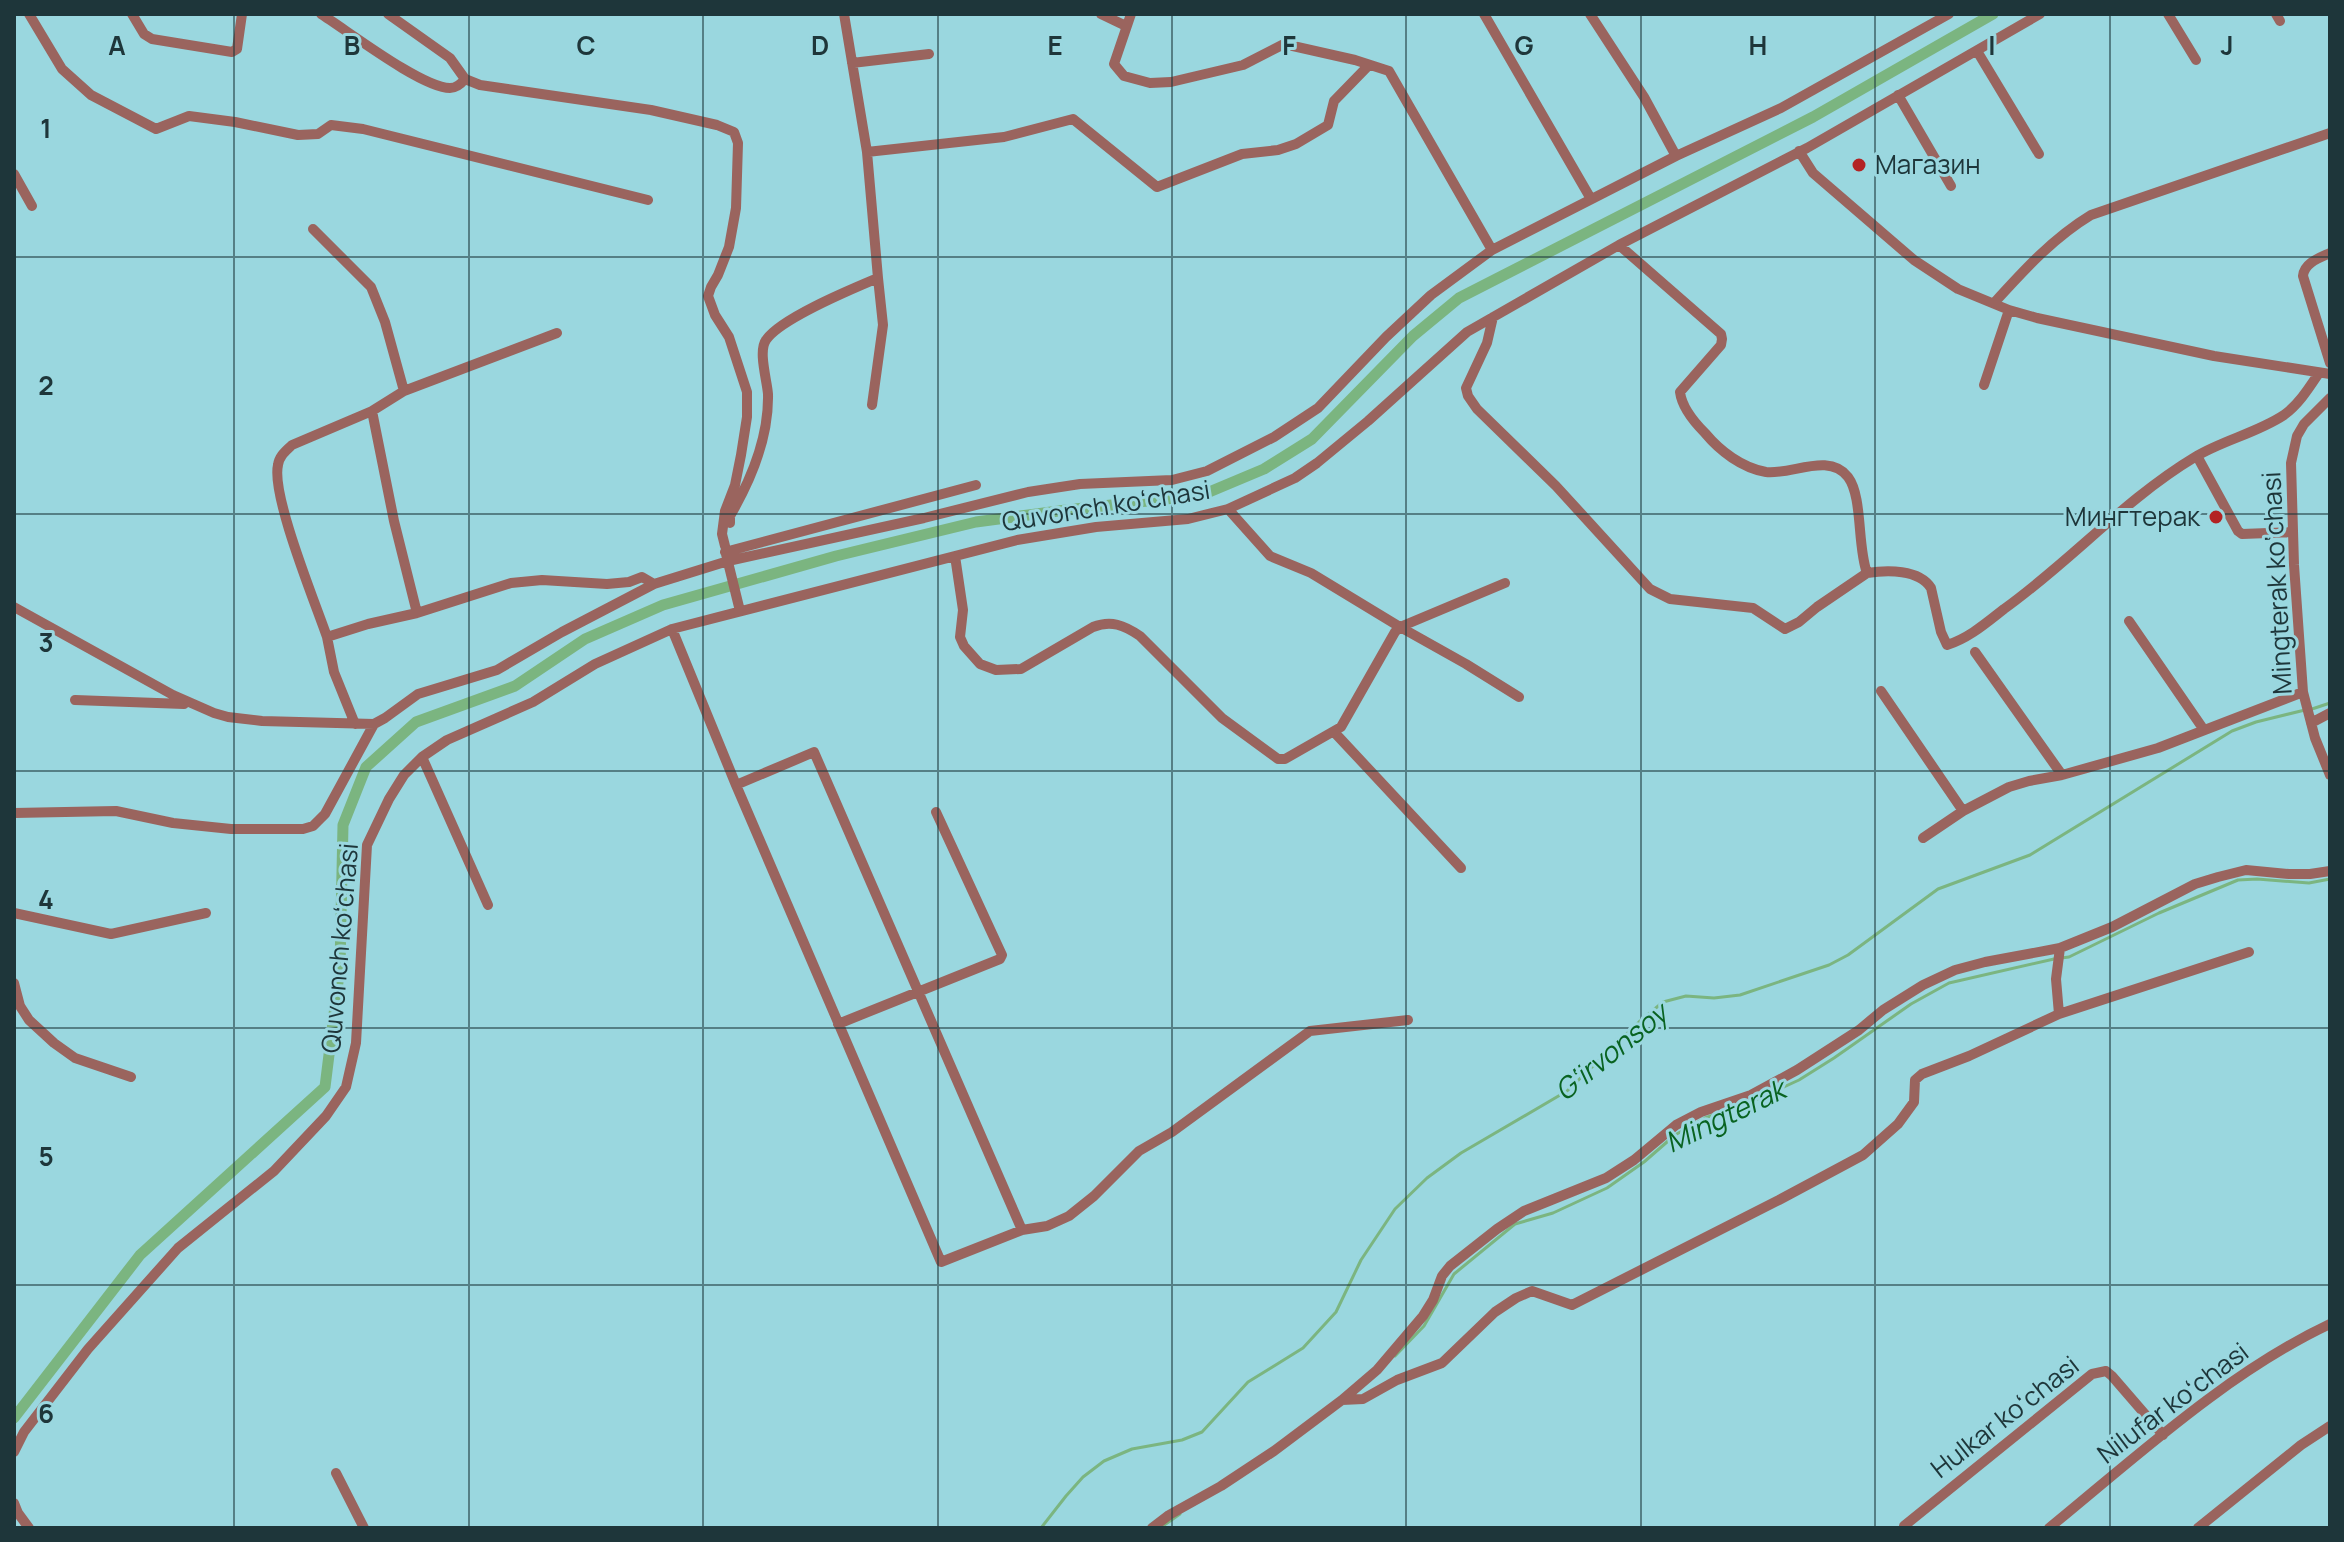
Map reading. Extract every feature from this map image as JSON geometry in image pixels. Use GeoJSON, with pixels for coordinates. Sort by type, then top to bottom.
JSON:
{"type":"FeatureCollection","features":[{"type":"Feature","properties":{"kind":"street"},"geometry":{"type":"LineString","coordinates":[[29,14],[62,69],[91,95],[156,129],[189,116],[298,135],[318,134],[331,125],[363,129],[648,200]]}},
{"type":"Feature","properties":{"kind":"street"},"geometry":{"type":"LineString","coordinates":[[132,14],[144,34],[152,39],[232,52],[237,49],[242,14]]}},
{"type":"Feature","properties":{"kind":"street"},"geometry":{"type":"LineString","coordinates":[[321,14],[418,78],[451,89],[465,79]]}},
{"type":"Feature","properties":{"kind":"street"},"geometry":{"type":"LineString","coordinates":[[388,14],[450,58],[465,79],[480,85],[651,110],[717,125],[734,132],[738,143],[736,208],[729,247],[708,296],[715,315],[729,337],[747,392],[741,455],[735,485],[725,511],[722,534],[740,611]]}},
{"type":"Feature","properties":{"kind":"street"},"geometry":{"type":"LineString","coordinates":[[844,14],[867,152],[883,325],[872,405]]}},
{"type":"Feature","properties":{"kind":"street"},"geometry":{"type":"LineString","coordinates":[[1101,14],[1126,26]]}},
{"type":"Feature","properties":{"kind":"street"},"geometry":{"type":"LineString","coordinates":[[1131,14],[1114,64],[1124,76],[1150,83],[1171,82],[1243,65],[1284,44],[1389,71],[1492,250]]}},
{"type":"Feature","properties":{"kind":"street"},"geometry":{"type":"LineString","coordinates":[[1484,14],[1591,199]]}},
{"type":"Feature","properties":{"kind":"street"},"geometry":{"type":"LineString","coordinates":[[1590,14],[1644,97],[1676,156]]}},
{"type":"Feature","properties":{"kind":"street"},"geometry":{"type":"LineString","coordinates":[[726,553],[924,518],[1028,492],[1080,484],[1172,480],[1207,471],[1274,437],[1318,408],[1431,295],[1492,250],[1676,156],[1781,108],[1949,14]]}},
{"type":"Feature","properties":{"kind":"street","name":"Quvonch koʻchasi"},"geometry":{"type":"LineString","coordinates":[[14,1452],[24,1432],[88,1349],[178,1248],[274,1171],[326,1116],[346,1087],[356,1043],[367,845],[396,787],[422,757],[447,740],[533,702],[595,664],[672,629],[1017,540],[1096,527],[1188,519],[1228,509],[1295,478],[1317,463],[1467,332],[1619,245],[1799,151],[2040,14]]}},
{"type":"Feature","properties":{"kind":"street"},"geometry":{"type":"LineString","coordinates":[[2168,14],[2196,60]]}},
{"type":"Feature","properties":{"kind":"street"},"geometry":{"type":"LineString","coordinates":[[1977,51],[2039,154]]}},
{"type":"Feature","properties":{"kind":"street"},"geometry":{"type":"LineString","coordinates":[[852,63],[929,54]]}},
{"type":"Feature","properties":{"kind":"street"},"geometry":{"type":"LineString","coordinates":[[867,152],[1004,137],[1073,119],[1157,187],[1242,154],[1278,150],[1296,144],[1328,125],[1334,101],[1369,65]]}},
{"type":"Feature","properties":{"kind":"street"},"geometry":{"type":"LineString","coordinates":[[1898,95],[1951,186]]}},
{"type":"Feature","properties":{"kind":"street"},"geometry":{"type":"LineString","coordinates":[[1994,303],[2048,248],[2091,215],[2330,133]]}},
{"type":"Feature","properties":{"kind":"street"},"geometry":{"type":"LineString","coordinates":[[1799,151],[1813,173],[1914,260],[1958,289],[2009,310],[2214,356],[2324,374]]}},
{"type":"Feature","properties":{"kind":"street"},"geometry":{"type":"LineString","coordinates":[[14,174],[32,206]]}},
{"type":"Feature","properties":{"kind":"street"},"geometry":{"type":"LineString","coordinates":[[313,229],[371,287],[385,322],[404,391]]}},
{"type":"Feature","properties":{"kind":"street"},"geometry":{"type":"LineString","coordinates":[[1619,245],[1721,334],[1721,345],[1680,392],[1686,409],[1699,427],[1736,461],[1757,470],[1769,472],[1823,465],[1838,468],[1847,475],[1853,486],[1860,548],[1867,573]]}},
{"type":"Feature","properties":{"kind":"street"},"geometry":{"type":"LineString","coordinates":[[2330,253],[2308,264],[2303,276],[2330,363]]}},
{"type":"Feature","properties":{"kind":"street"},"geometry":{"type":"LineString","coordinates":[[726,553],[730,516],[753,474],[760,450],[768,396],[762,351],[765,341],[792,319],[878,278]]}},
{"type":"Feature","properties":{"kind":"street"},"geometry":{"type":"LineString","coordinates":[[1984,385],[2009,310]]}},
{"type":"Feature","properties":{"kind":"street"},"geometry":{"type":"LineString","coordinates":[[1493,317],[1487,343],[1466,388],[1468,396],[1650,589],[1670,599],[1753,608],[1785,629],[1867,573],[1885,570],[1927,582],[1947,645],[1963,640],[2024,595],[2141,494],[2197,456],[2283,415],[2324,374]]}},
{"type":"Feature","properties":{"kind":"street"},"geometry":{"type":"LineString","coordinates":[[355,724],[334,672],[327,637],[285,515],[277,482],[282,455],[292,445],[372,411],[404,391],[557,333]]}},
{"type":"Feature","properties":{"kind":"street","name":"Mingterak ko‘chasi"},"geometry":{"type":"LineString","coordinates":[[2330,398],[2304,424],[2297,436],[2291,463],[2304,696],[2330,775]]}},
{"type":"Feature","properties":{"kind":"street"},"geometry":{"type":"LineString","coordinates":[[372,411],[394,521],[417,613]]}},
{"type":"Feature","properties":{"kind":"street"},"geometry":{"type":"LineString","coordinates":[[2197,456],[2238,531],[2242,534],[2293,532]]}},
{"type":"Feature","properties":{"kind":"street"},"geometry":{"type":"LineString","coordinates":[[14,607],[190,704],[228,717],[374,724],[418,694],[497,670],[654,584],[726,553],[976,485]]}},
{"type":"Feature","properties":{"kind":"street"},"geometry":{"type":"LineString","coordinates":[[1228,509],[1270,556],[1311,573],[1519,697]]}},
{"type":"Feature","properties":{"kind":"street"},"geometry":{"type":"LineString","coordinates":[[955,556],[963,610],[960,637],[980,664],[996,670],[1021,669],[1093,627],[1104,623],[1116,624],[1140,636],[1222,718],[1278,759],[1285,759],[1335,733],[1348,717],[1400,627],[1505,583]]}},
{"type":"Feature","properties":{"kind":"street"},"geometry":{"type":"LineString","coordinates":[[327,637],[511,583],[531,580],[607,584],[642,577],[654,584]]}},
{"type":"Feature","properties":{"kind":"street"},"geometry":{"type":"LineString","coordinates":[[2129,621],[2204,730]]}},
{"type":"Feature","properties":{"kind":"street"},"geometry":{"type":"LineString","coordinates":[[672,629],[941,1262],[1022,1230],[1047,1226],[1069,1216],[1139,1151],[1172,1132],[1310,1031],[1408,1020]]}},
{"type":"Feature","properties":{"kind":"street"},"geometry":{"type":"LineString","coordinates":[[1975,652],[2062,775]]}},
{"type":"Feature","properties":{"kind":"street"},"geometry":{"type":"LineString","coordinates":[[1881,691],[1963,811]]}},
{"type":"Feature","properties":{"kind":"street"},"geometry":{"type":"LineString","coordinates":[[1923,838],[1963,811],[2009,787],[2158,748],[2304,696]]}},
{"type":"Feature","properties":{"kind":"street"},"geometry":{"type":"LineString","coordinates":[[75,700],[190,704]]}},
{"type":"Feature","properties":{"kind":"street"},"geometry":{"type":"LineString","coordinates":[[2311,723],[2330,713]]}},
{"type":"Feature","properties":{"kind":"street"},"geometry":{"type":"LineString","coordinates":[[14,813],[116,811],[173,823],[231,829],[303,829],[313,826],[325,814],[374,724]]}},
{"type":"Feature","properties":{"kind":"street"},"geometry":{"type":"LineString","coordinates":[[1335,733],[1461,868]]}},
{"type":"Feature","properties":{"kind":"street"},"geometry":{"type":"LineString","coordinates":[[736,785],[814,752],[1022,1230]]}},
{"type":"Feature","properties":{"kind":"street"},"geometry":{"type":"LineString","coordinates":[[422,757],[488,905]]}},
{"type":"Feature","properties":{"kind":"street"},"geometry":{"type":"LineString","coordinates":[[838,1024],[1000,959],[1002,955],[936,812]]}},
{"type":"Feature","properties":{"kind":"street"},"geometry":{"type":"LineString","coordinates":[[1152,1528],[1274,1451],[1342,1400],[1377,1370],[1417,1324],[1450,1266],[1524,1211],[1606,1178],[1634,1160],[1676,1125],[1701,1112],[1751,1095],[1797,1070],[1859,1030],[1883,1010],[1939,976],[1985,962],[2060,951],[2195,884],[2218,877],[2246,870],[2289,874],[2330,871]]}},
{"type":"Feature","properties":{"kind":"street"},"geometry":{"type":"LineString","coordinates":[[14,913],[111,934],[206,913]]}},
{"type":"Feature","properties":{"kind":"street"},"geometry":{"type":"LineString","coordinates":[[2059,1014],[2056,979],[2060,951]]}},
{"type":"Feature","properties":{"kind":"street"},"geometry":{"type":"LineString","coordinates":[[1342,1400],[1363,1399],[1397,1380],[1442,1363],[1480,1324],[1516,1298],[1532,1291],[1572,1305],[1863,1155],[1898,1124],[1914,1102],[1915,1080],[1922,1074],[2059,1014],[2249,952]]}},
{"type":"Feature","properties":{"kind":"street"},"geometry":{"type":"LineString","coordinates":[[14,983],[20,1006],[54,1043],[75,1058],[131,1077]]}},
{"type":"Feature","properties":{"kind":"street","name":"Nilufar koʻchasi"},"geometry":{"type":"LineString","coordinates":[[2049,1528],[2163,1435],[2257,1365],[2293,1342],[2330,1324]]}},
{"type":"Feature","properties":{"kind":"street","name":"Hulkar koʻchasi"},"geometry":{"type":"LineString","coordinates":[[1904,1526],[2092,1374],[2106,1371],[2112,1376],[2163,1435]]}},
{"type":"Feature","properties":{"kind":"street"},"geometry":{"type":"LineString","coordinates":[[2198,1528],[2301,1445],[2330,1426]]}},
{"type":"Feature","properties":{"kind":"street"},"geometry":{"type":"LineString","coordinates":[[336,1473],[364,1528]]}},
{"type":"Feature","properties":{"kind":"street"},"geometry":{"type":"LineString","coordinates":[[14,1503],[29,1528]]}},
{"type":"Feature","properties":{"kind":"waterway"},"geometry":{"type":"LineString","coordinates":[[14,1418],[140,1255],[325,1087],[340,966],[343,825],[366,767],[416,722],[515,686],[585,639],[663,605],[836,556],[976,522],[1202,495],[1264,469],[1312,439],[1413,336],[1459,298],[1813,117],[1993,14]]}},
{"type":"Feature","properties":{"kind":"waterway","name":"G‘irvonsoy"},"geometry":{"type":"LineString","coordinates":[[2312,709],[2330,703]]}},
{"type":"Feature","properties":{"kind":"waterway","name":"G‘irvonsoy"},"geometry":{"type":"LineString","coordinates":[[1041,1528],[1083,1477],[1104,1461],[1132,1449],[1182,1440],[1202,1432],[1248,1382],[1303,1348],[1336,1312],[1361,1260],[1395,1209],[1427,1178],[1461,1153],[1567,1091],[1663,1002],[1686,996],[1714,998],[1740,995],[1829,965],[1848,955],[1938,889],[2030,855],[2232,731],[2305,710]]}},
{"type":"Feature","properties":{"kind":"waterway","name":"Mingterak"},"geometry":{"type":"LineString","coordinates":[[2061,958],[2238,880],[2309,883],[2330,879]]}},
{"type":"Feature","properties":{"kind":"waterway","name":"Mingterak"},"geometry":{"type":"LineString","coordinates":[[1395,1356],[1424,1326],[1454,1274],[1515,1224],[1553,1213],[1607,1188],[1675,1135],[1705,1118],[1751,1102],[1799,1080],[1911,1004],[1949,983],[2054,959]]}},
{"type":"Feature","properties":{"kind":"waterway","name":"Mingterak"},"geometry":{"type":"LineString","coordinates":[[1160,1528],[1180,1514]]}},
{"type":"Feature","properties":{"kind":"place","name":"Магазин"},"geometry":{"type":"Point","coordinates":[1859,165]}},
{"type":"Feature","properties":{"kind":"place","name":"Мингтерак"},"geometry":{"type":"Point","coordinates":[2216,517]}}]}
